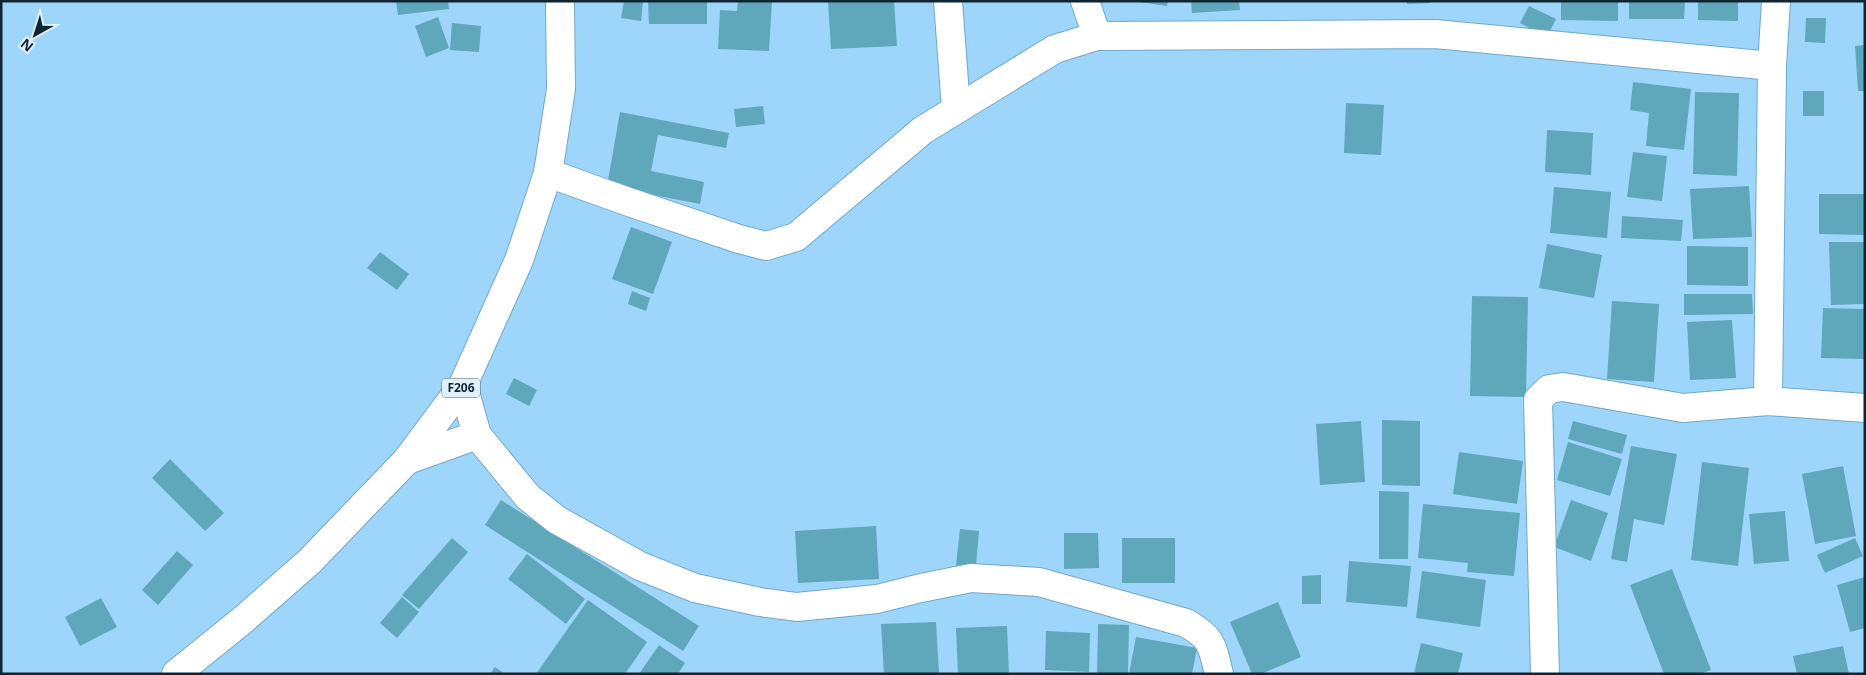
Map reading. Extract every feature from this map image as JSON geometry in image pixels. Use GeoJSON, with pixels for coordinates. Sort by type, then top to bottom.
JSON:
{"type":"FeatureCollection","features":[{"type":"Feature","properties":{"kind":"street","name":"F206"},"geometry":{"type":"LineString","coordinates":[[176,674],[310,562],[407,460],[463,384],[519,260],[548,173],[561,89],[560,1]]}},
{"type":"Feature","properties":{"kind":"street"},"geometry":{"type":"LineString","coordinates":[[948,1],[956,109]]}},
{"type":"Feature","properties":{"kind":"street"},"geometry":{"type":"LineString","coordinates":[[1085,1],[1097,36]]}},
{"type":"Feature","properties":{"kind":"street"},"geometry":{"type":"LineString","coordinates":[[1768,401],[1772,66],[1776,1]]}},
{"type":"Feature","properties":{"kind":"street"},"geometry":{"type":"LineString","coordinates":[[548,173],[738,239],[766,246],[796,237],[923,130],[956,109],[1055,48],[1097,36],[1435,34],[1772,66]]}},
{"type":"Feature","properties":{"kind":"street"},"geometry":{"type":"LineString","coordinates":[[463,384],[477,436],[528,498],[557,520],[640,566],[695,588],[760,602],[797,607],[878,599],[971,578],[1039,582],[1186,623],[1200,631],[1211,643],[1219,674]]}},
{"type":"Feature","properties":{"kind":"street"},"geometry":{"type":"LineString","coordinates":[[1546,674],[1538,400],[1549,389],[1563,387],[1683,408],[1768,401],[1865,408]]}},
{"type":"Feature","properties":{"kind":"street"},"geometry":{"type":"LineString","coordinates":[[407,460],[477,436]]}},
{"type":"Feature","properties":{"kind":"building"},"geometry":{"type":"Polygon","coordinates":[[[396,1],[448,1],[449,9],[398,15],[396,1]]]}},
{"type":"Feature","properties":{"kind":"building"},"geometry":{"type":"Polygon","coordinates":[[[624,1],[643,1],[641,21],[621,18],[624,1]]]}},
{"type":"Feature","properties":{"kind":"building"},"geometry":{"type":"Polygon","coordinates":[[[648,1],[707,1],[707,24],[649,24],[648,1]]]}},
{"type":"Feature","properties":{"kind":"building"},"geometry":{"type":"Polygon","coordinates":[[[738,1],[772,1],[769,51],[718,49],[720,10],[737,11],[738,1]]]}},
{"type":"Feature","properties":{"kind":"building"},"geometry":{"type":"Polygon","coordinates":[[[894,1],[897,46],[831,49],[828,2],[894,1]]]}},
{"type":"Feature","properties":{"kind":"building"},"geometry":{"type":"Polygon","coordinates":[[[1133,1],[1168,1],[1167,6],[1133,1]]]}},
{"type":"Feature","properties":{"kind":"building"},"geometry":{"type":"Polygon","coordinates":[[[1191,1],[1239,1],[1240,10],[1192,13],[1191,1]]]}},
{"type":"Feature","properties":{"kind":"building"},"geometry":{"type":"Polygon","coordinates":[[[1407,1],[1430,1],[1430,3],[1407,4],[1407,1]]]}},
{"type":"Feature","properties":{"kind":"building"},"geometry":{"type":"Polygon","coordinates":[[[1561,1],[1618,1],[1618,21],[1561,20],[1561,1]]]}},
{"type":"Feature","properties":{"kind":"building"},"geometry":{"type":"Polygon","coordinates":[[[1629,1],[1685,1],[1684,19],[1629,19],[1629,1]]]}},
{"type":"Feature","properties":{"kind":"building"},"geometry":{"type":"Polygon","coordinates":[[[1698,1],[1738,1],[1738,21],[1698,20],[1698,1]]]}},
{"type":"Feature","properties":{"kind":"building"},"geometry":{"type":"Polygon","coordinates":[[[1529,6],[1556,19],[1547,37],[1520,23],[1529,6]]]}},
{"type":"Feature","properties":{"kind":"building"},"geometry":{"type":"Polygon","coordinates":[[[438,17],[449,48],[426,57],[415,26],[438,17]]]}},
{"type":"Feature","properties":{"kind":"building"},"geometry":{"type":"Polygon","coordinates":[[[1806,18],[1826,18],[1825,43],[1805,42],[1806,18]]]}},
{"type":"Feature","properties":{"kind":"building"},"geometry":{"type":"Polygon","coordinates":[[[452,23],[481,26],[479,52],[450,50],[452,23]]]}},
{"type":"Feature","properties":{"kind":"building"},"geometry":{"type":"Polygon","coordinates":[[[1865,45],[1865,91],[1858,91],[1855,46],[1865,45]]]}},
{"type":"Feature","properties":{"kind":"building"},"geometry":{"type":"Polygon","coordinates":[[[1633,82],[1691,89],[1684,150],[1646,146],[1649,113],[1630,110],[1633,82]]]}},
{"type":"Feature","properties":{"kind":"building"},"geometry":{"type":"Polygon","coordinates":[[[1803,91],[1824,91],[1824,116],[1803,116],[1803,91]]]}},
{"type":"Feature","properties":{"kind":"building"},"geometry":{"type":"Polygon","coordinates":[[[1695,92],[1739,93],[1737,176],[1693,174],[1695,92]]]}},
{"type":"Feature","properties":{"kind":"building"},"geometry":{"type":"Polygon","coordinates":[[[1346,103],[1384,105],[1381,155],[1344,153],[1346,103]]]}},
{"type":"Feature","properties":{"kind":"building"},"geometry":{"type":"Polygon","coordinates":[[[763,106],[765,124],[736,127],[734,109],[763,106]]]}},
{"type":"Feature","properties":{"kind":"building"},"geometry":{"type":"Polygon","coordinates":[[[620,112],[729,133],[726,148],[658,135],[651,171],[704,182],[700,204],[607,186],[620,112]]]}},
{"type":"Feature","properties":{"kind":"building"},"geometry":{"type":"Polygon","coordinates":[[[1547,130],[1593,133],[1591,175],[1545,172],[1547,130]]]}},
{"type":"Feature","properties":{"kind":"building"},"geometry":{"type":"Polygon","coordinates":[[[1633,152],[1667,156],[1662,201],[1627,197],[1633,152]]]}},
{"type":"Feature","properties":{"kind":"building"},"geometry":{"type":"Polygon","coordinates":[[[1749,186],[1752,237],[1693,239],[1690,189],[1749,186]]]}},
{"type":"Feature","properties":{"kind":"building"},"geometry":{"type":"Polygon","coordinates":[[[1554,187],[1611,192],[1607,238],[1550,233],[1554,187]]]}},
{"type":"Feature","properties":{"kind":"building"},"geometry":{"type":"Polygon","coordinates":[[[1819,194],[1865,194],[1865,235],[1819,234],[1819,194]]]}},
{"type":"Feature","properties":{"kind":"building"},"geometry":{"type":"Polygon","coordinates":[[[1622,216],[1683,220],[1681,241],[1621,238],[1622,216]]]}},
{"type":"Feature","properties":{"kind":"building"},"geometry":{"type":"Polygon","coordinates":[[[631,227],[672,242],[653,294],[612,279],[631,227]]]}},
{"type":"Feature","properties":{"kind":"building"},"geometry":{"type":"Polygon","coordinates":[[[1829,242],[1865,242],[1865,304],[1831,305],[1829,242]]]}},
{"type":"Feature","properties":{"kind":"building"},"geometry":{"type":"Polygon","coordinates":[[[1547,244],[1602,255],[1594,298],[1539,288],[1547,244]]]}},
{"type":"Feature","properties":{"kind":"building"},"geometry":{"type":"Polygon","coordinates":[[[1687,246],[1748,247],[1748,286],[1687,285],[1687,246]]]}},
{"type":"Feature","properties":{"kind":"building"},"geometry":{"type":"Polygon","coordinates":[[[380,252],[409,274],[397,290],[367,268],[380,252]]]}},
{"type":"Feature","properties":{"kind":"building"},"geometry":{"type":"Polygon","coordinates":[[[632,291],[650,298],[646,311],[628,304],[632,291]]]}},
{"type":"Feature","properties":{"kind":"building"},"geometry":{"type":"Polygon","coordinates":[[[1684,294],[1752,294],[1753,314],[1684,315],[1684,294]]]}},
{"type":"Feature","properties":{"kind":"building"},"geometry":{"type":"Polygon","coordinates":[[[1472,296],[1528,297],[1526,397],[1470,396],[1472,296]]]}},
{"type":"Feature","properties":{"kind":"building"},"geometry":{"type":"Polygon","coordinates":[[[1612,301],[1659,304],[1654,382],[1607,379],[1612,301]]]}},
{"type":"Feature","properties":{"kind":"building"},"geometry":{"type":"Polygon","coordinates":[[[1823,308],[1865,309],[1865,359],[1821,358],[1823,308]]]}},
{"type":"Feature","properties":{"kind":"building"},"geometry":{"type":"Polygon","coordinates":[[[1732,320],[1736,378],[1690,380],[1687,322],[1732,320]]]}},
{"type":"Feature","properties":{"kind":"building"},"geometry":{"type":"Polygon","coordinates":[[[514,378],[537,390],[529,406],[506,394],[514,378]]]}},
{"type":"Feature","properties":{"kind":"building"},"geometry":{"type":"Polygon","coordinates":[[[1382,420],[1420,421],[1420,486],[1382,485],[1382,420]]]}},
{"type":"Feature","properties":{"kind":"building"},"geometry":{"type":"Polygon","coordinates":[[[1361,421],[1365,482],[1320,485],[1316,424],[1361,421]]]}},
{"type":"Feature","properties":{"kind":"building"},"geometry":{"type":"Polygon","coordinates":[[[1573,421],[1627,435],[1622,454],[1568,439],[1573,421]]]}},
{"type":"Feature","properties":{"kind":"building"},"geometry":{"type":"Polygon","coordinates":[[[1568,442],[1622,459],[1610,496],[1557,480],[1568,442]]]}},
{"type":"Feature","properties":{"kind":"building"},"geometry":{"type":"Polygon","coordinates":[[[1631,446],[1677,454],[1664,525],[1634,519],[1627,562],[1611,559],[1631,446]]]}},
{"type":"Feature","properties":{"kind":"building"},"geometry":{"type":"Polygon","coordinates":[[[1459,452],[1523,461],[1517,504],[1453,494],[1459,452]]]}},
{"type":"Feature","properties":{"kind":"building"},"geometry":{"type":"Polygon","coordinates":[[[170,459],[224,513],[205,531],[152,478],[170,459]]]}},
{"type":"Feature","properties":{"kind":"building"},"geometry":{"type":"Polygon","coordinates":[[[1702,462],[1749,468],[1738,566],[1691,560],[1702,462]]]}},
{"type":"Feature","properties":{"kind":"building"},"geometry":{"type":"Polygon","coordinates":[[[1843,466],[1856,536],[1815,544],[1802,474],[1843,466]]]}},
{"type":"Feature","properties":{"kind":"building"},"geometry":{"type":"Polygon","coordinates":[[[1379,491],[1409,492],[1408,559],[1379,559],[1379,491]]]}},
{"type":"Feature","properties":{"kind":"building"},"geometry":{"type":"Polygon","coordinates":[[[501,500],[699,626],[683,651],[485,525],[501,500]]]}},
{"type":"Feature","properties":{"kind":"building"},"geometry":{"type":"Polygon","coordinates":[[[1571,500],[1608,513],[1591,561],[1554,547],[1571,500]]]}},
{"type":"Feature","properties":{"kind":"building"},"geometry":{"type":"Polygon","coordinates":[[[1423,504],[1520,513],[1514,576],[1467,572],[1468,563],[1418,558],[1423,504]]]}},
{"type":"Feature","properties":{"kind":"building"},"geometry":{"type":"Polygon","coordinates":[[[1785,511],[1789,561],[1754,564],[1749,514],[1785,511]]]}},
{"type":"Feature","properties":{"kind":"building"},"geometry":{"type":"Polygon","coordinates":[[[876,526],[879,579],[798,583],[795,531],[876,526]]]}},
{"type":"Feature","properties":{"kind":"building"},"geometry":{"type":"Polygon","coordinates":[[[960,529],[979,531],[975,577],[955,575],[960,529]]]}},
{"type":"Feature","properties":{"kind":"building"},"geometry":{"type":"Polygon","coordinates":[[[1064,533],[1098,533],[1099,568],[1064,569],[1064,533]]]}},
{"type":"Feature","properties":{"kind":"building"},"geometry":{"type":"Polygon","coordinates":[[[452,538],[468,552],[419,609],[402,595],[452,538]]]}},
{"type":"Feature","properties":{"kind":"building"},"geometry":{"type":"Polygon","coordinates":[[[1122,538],[1175,538],[1175,583],[1122,583],[1122,538]]]}},
{"type":"Feature","properties":{"kind":"building"},"geometry":{"type":"Polygon","coordinates":[[[1855,538],[1863,556],[1825,573],[1817,555],[1855,538]]]}},
{"type":"Feature","properties":{"kind":"building"},"geometry":{"type":"Polygon","coordinates":[[[177,551],[193,565],[158,605],[142,590],[177,551]]]}},
{"type":"Feature","properties":{"kind":"building"},"geometry":{"type":"Polygon","coordinates":[[[527,554],[585,599],[566,624],[508,579],[527,554]]]}},
{"type":"Feature","properties":{"kind":"building"},"geometry":{"type":"Polygon","coordinates":[[[1349,561],[1411,566],[1407,607],[1346,602],[1349,561]]]}},
{"type":"Feature","properties":{"kind":"building"},"geometry":{"type":"Polygon","coordinates":[[[1672,569],[1711,670],[1700,674],[1664,674],[1630,585],[1672,569]]]}},
{"type":"Feature","properties":{"kind":"building"},"geometry":{"type":"Polygon","coordinates":[[[1422,571],[1486,580],[1480,627],[1416,618],[1422,571]]]}},
{"type":"Feature","properties":{"kind":"building"},"geometry":{"type":"Polygon","coordinates":[[[1321,575],[1321,604],[1302,604],[1302,576],[1321,575]]]}},
{"type":"Feature","properties":{"kind":"building"},"geometry":{"type":"Polygon","coordinates":[[[1865,577],[1865,628],[1850,632],[1837,585],[1865,577]]]}},
{"type":"Feature","properties":{"kind":"building"},"geometry":{"type":"Polygon","coordinates":[[[402,597],[419,612],[397,638],[380,623],[402,597]]]}},
{"type":"Feature","properties":{"kind":"building"},"geometry":{"type":"Polygon","coordinates":[[[101,598],[117,627],[80,646],[65,617],[101,598]]]}},
{"type":"Feature","properties":{"kind":"building"},"geometry":{"type":"Polygon","coordinates":[[[588,600],[647,642],[625,674],[536,674],[588,600]]]}},
{"type":"Feature","properties":{"kind":"building"},"geometry":{"type":"Polygon","coordinates":[[[1278,602],[1301,657],[1261,674],[1252,674],[1230,622],[1278,602]]]}},
{"type":"Feature","properties":{"kind":"building"},"geometry":{"type":"Polygon","coordinates":[[[936,622],[939,674],[884,674],[881,624],[936,622]]]}},
{"type":"Feature","properties":{"kind":"building"},"geometry":{"type":"Polygon","coordinates":[[[1098,624],[1129,625],[1128,674],[1097,674],[1098,624]]]}},
{"type":"Feature","properties":{"kind":"building"},"geometry":{"type":"Polygon","coordinates":[[[1007,626],[1009,674],[958,674],[956,628],[1007,626]]]}},
{"type":"Feature","properties":{"kind":"building"},"geometry":{"type":"Polygon","coordinates":[[[1046,631],[1090,633],[1089,672],[1045,670],[1046,631]]]}},
{"type":"Feature","properties":{"kind":"building"},"geometry":{"type":"Polygon","coordinates":[[[1136,637],[1197,648],[1192,674],[1129,674],[1136,637]]]}},
{"type":"Feature","properties":{"kind":"building"},"geometry":{"type":"Polygon","coordinates":[[[1421,643],[1463,653],[1458,674],[1414,674],[1421,643]]]}},
{"type":"Feature","properties":{"kind":"building"},"geometry":{"type":"Polygon","coordinates":[[[659,645],[685,663],[678,674],[639,674],[659,645]]]}},
{"type":"Feature","properties":{"kind":"building"},"geometry":{"type":"Polygon","coordinates":[[[1843,646],[1849,674],[1797,674],[1793,656],[1843,646]]]}},
{"type":"Feature","properties":{"kind":"building"},"geometry":{"type":"Polygon","coordinates":[[[495,667],[505,674],[490,674],[495,667]]]}}]}
